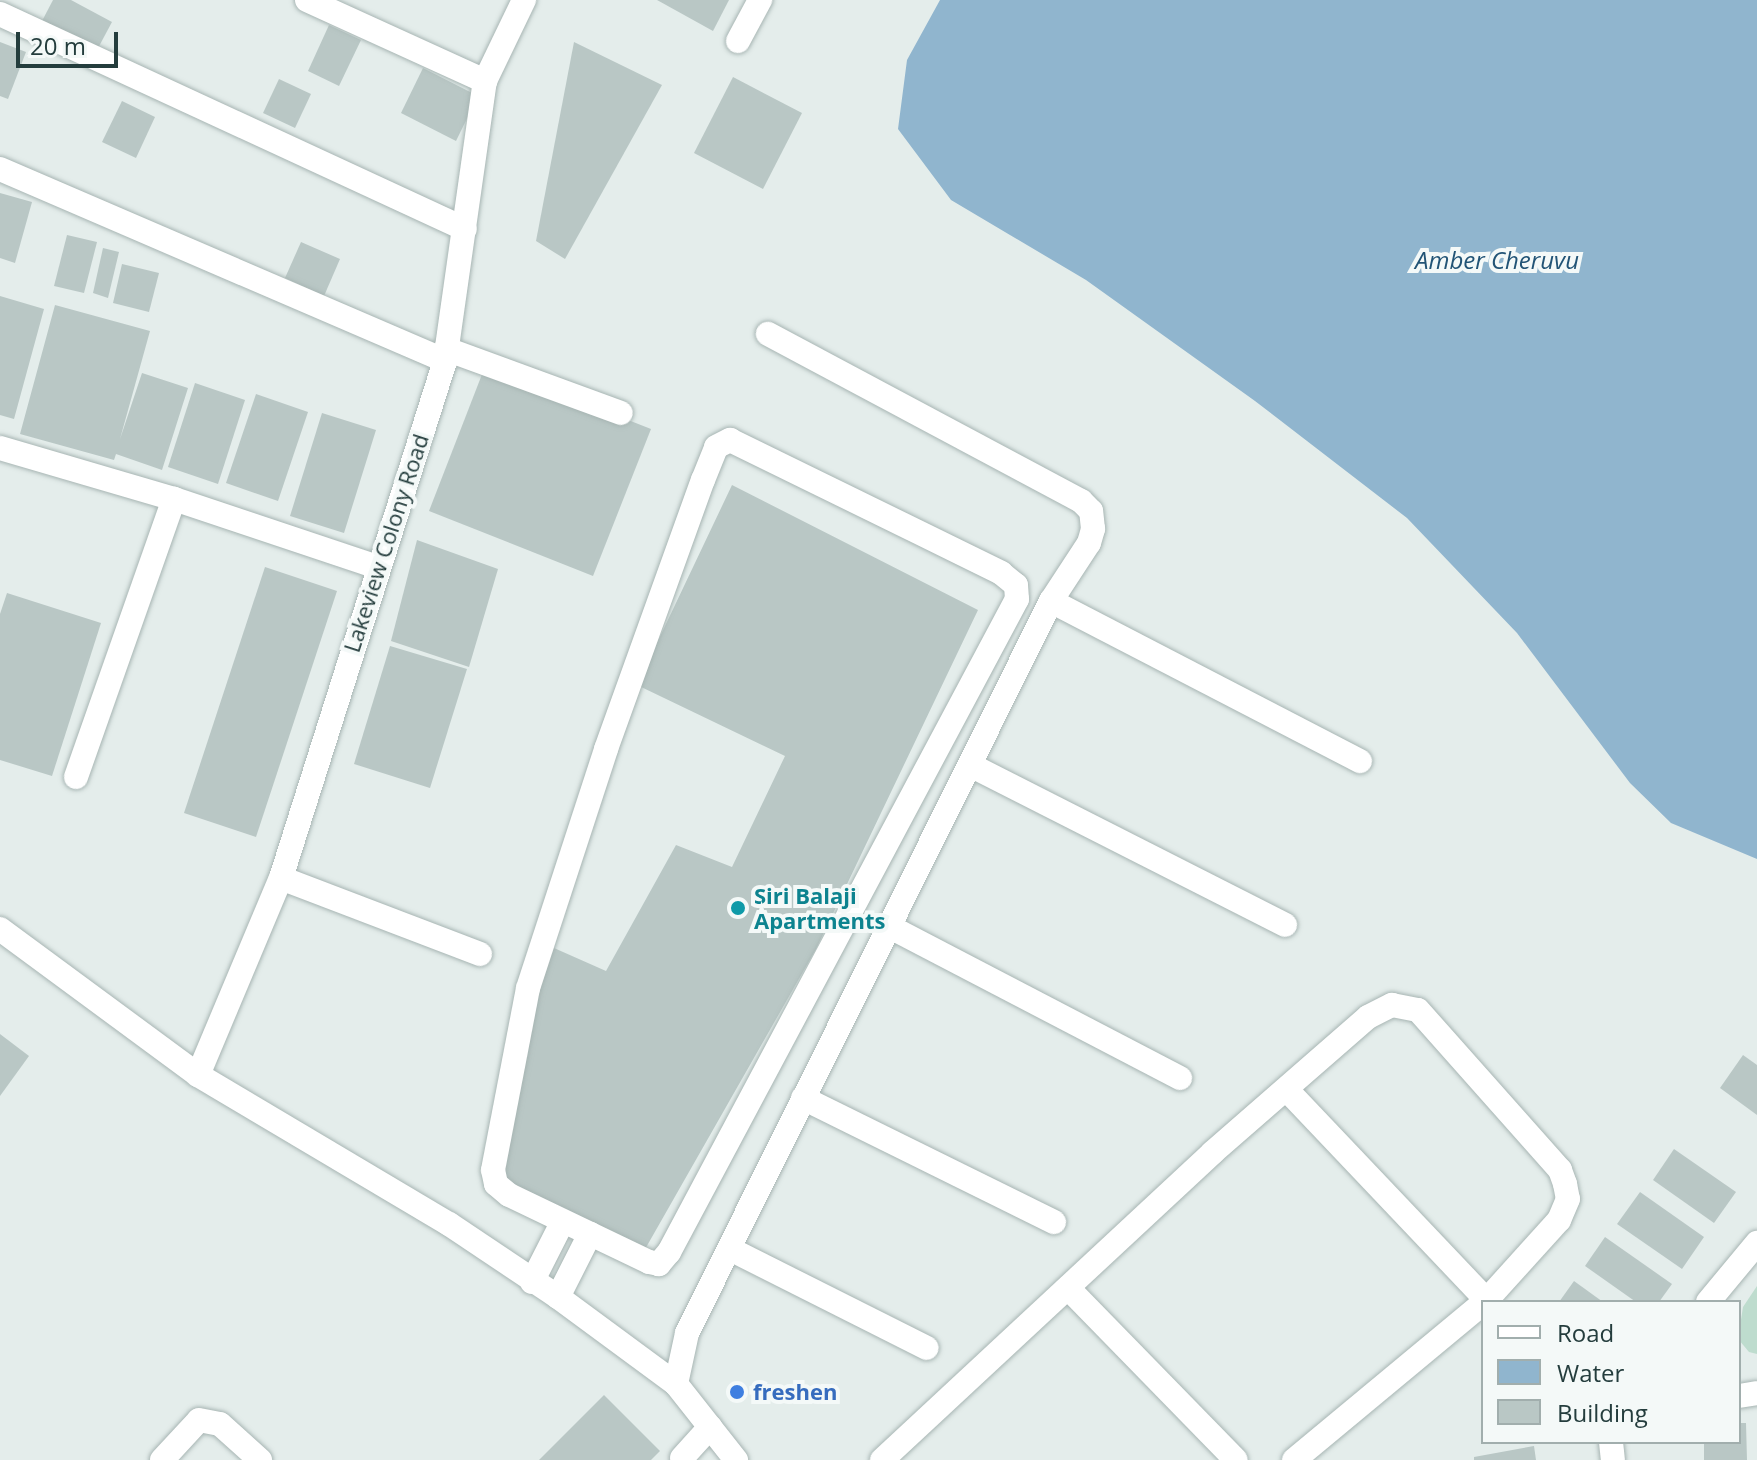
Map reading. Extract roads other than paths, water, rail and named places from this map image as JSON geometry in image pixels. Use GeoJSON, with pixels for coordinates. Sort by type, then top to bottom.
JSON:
{"type":"FeatureCollection","features":[{"type":"Feature","properties":{"kind":"street"},"geometry":{"type":"LineString","coordinates":[[307,0],[485,81]]}},
{"type":"Feature","properties":{"kind":"street","name":"Lakeview Colony Road"},"geometry":{"type":"LineString","coordinates":[[198,1075],[281,878],[446,355],[485,81],[524,0]]}},
{"type":"Feature","properties":{"kind":"street"},"geometry":{"type":"LineString","coordinates":[[738,41],[760,0]]}},
{"type":"Feature","properties":{"kind":"street"},"geometry":{"type":"LineString","coordinates":[[0,14],[465,229]]}},
{"type":"Feature","properties":{"kind":"street"},"geometry":{"type":"LineString","coordinates":[[0,169],[446,355],[621,413]]}},
{"type":"Feature","properties":{"kind":"street"},"geometry":{"type":"LineString","coordinates":[[676,1384],[687,1333],[972,766],[1051,601],[1089,543],[1093,529],[1091,511],[1081,501],[768,334]]}},
{"type":"Feature","properties":{"kind":"street"},"geometry":{"type":"LineString","coordinates":[[730,440],[1001,573],[1016,585],[1017,599],[669,1252],[659,1264],[649,1262],[563,1221],[509,1195],[496,1184],[493,1170],[528,988],[606,749],[703,480],[716,447],[730,440]]}},
{"type":"Feature","properties":{"kind":"street"},"geometry":{"type":"LineString","coordinates":[[0,448],[174,499],[377,567]]}},
{"type":"Feature","properties":{"kind":"street"},"geometry":{"type":"LineString","coordinates":[[76,777],[174,499]]}},
{"type":"Feature","properties":{"kind":"street"},"geometry":{"type":"LineString","coordinates":[[1051,601],[1360,761]]}},
{"type":"Feature","properties":{"kind":"street"},"geometry":{"type":"LineString","coordinates":[[972,766],[1285,925]]}},
{"type":"Feature","properties":{"kind":"street"},"geometry":{"type":"LineString","coordinates":[[281,878],[480,954]]}},
{"type":"Feature","properties":{"kind":"street"},"geometry":{"type":"LineString","coordinates":[[890,927],[1180,1078]]}},
{"type":"Feature","properties":{"kind":"street"},"geometry":{"type":"LineString","coordinates":[[0,929],[198,1075],[449,1224],[558,1297],[676,1384],[736,1460]]}},
{"type":"Feature","properties":{"kind":"street"},"geometry":{"type":"LineString","coordinates":[[882,1460],[1212,1153],[1368,1017],[1392,1005],[1418,1010],[1560,1170],[1565,1184],[1568,1199],[1559,1220],[1487,1300]]}},
{"type":"Feature","properties":{"kind":"street"},"geometry":{"type":"LineString","coordinates":[[1287,1090],[1483,1300]]}},
{"type":"Feature","properties":{"kind":"street"},"geometry":{"type":"LineString","coordinates":[[803,1098],[1054,1222]]}},
{"type":"Feature","properties":{"kind":"street"},"geometry":{"type":"LineString","coordinates":[[532,1282],[563,1221]]}},
{"type":"Feature","properties":{"kind":"street"},"geometry":{"type":"LineString","coordinates":[[558,1297],[590,1234]]}},
{"type":"Feature","properties":{"kind":"street"},"geometry":{"type":"LineString","coordinates":[[1710,1300],[1757,1243]]}},
{"type":"Feature","properties":{"kind":"street"},"geometry":{"type":"LineString","coordinates":[[730,1249],[927,1348]]}},
{"type":"Feature","properties":{"kind":"street"},"geometry":{"type":"LineString","coordinates":[[1068,1288],[1236,1460]]}},
{"type":"Feature","properties":{"kind":"street"},"geometry":{"type":"LineString","coordinates":[[1294,1460],[1481,1305]]}},
{"type":"Feature","properties":{"kind":"street"},"geometry":{"type":"LineString","coordinates":[[162,1460],[199,1420],[220,1424],[260,1460]]}},
{"type":"Feature","properties":{"kind":"street"},"geometry":{"type":"LineString","coordinates":[[682,1458],[710,1427]]}},
{"type":"Feature","properties":{"kind":"water","name":"Amber Cheruvu"},"geometry":{"type":"Polygon","coordinates":[[[940,0],[1757,0],[1757,859],[1671,823],[1630,783],[1517,633],[1407,518],[1255,401],[1086,280],[951,200],[898,129],[907,60],[940,0]]]}},
{"type":"Feature","properties":{"kind":"place","name":"Siri Balaji Apartments"},"geometry":{"type":"Point","coordinates":[738,908]}},
{"type":"Feature","properties":{"kind":"place","name":"freshen"},"geometry":{"type":"Point","coordinates":[737,1392]}}]}
